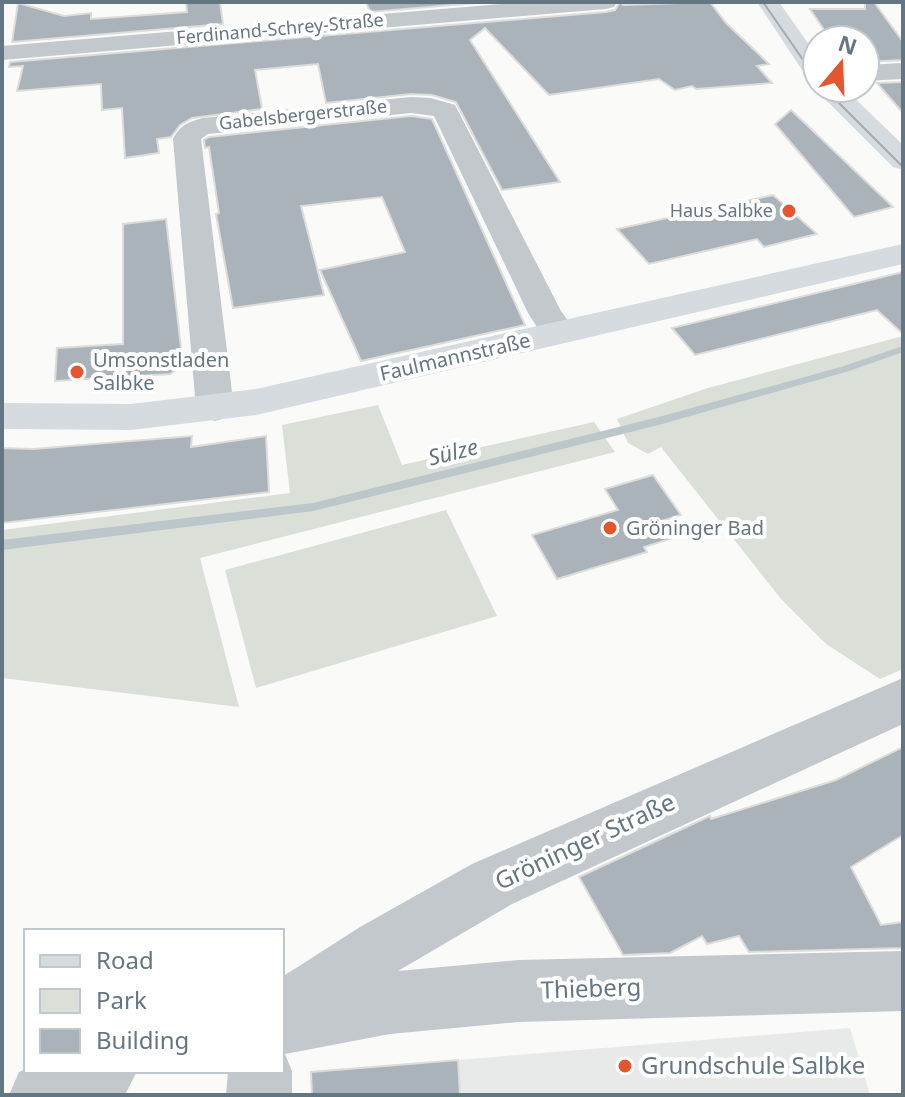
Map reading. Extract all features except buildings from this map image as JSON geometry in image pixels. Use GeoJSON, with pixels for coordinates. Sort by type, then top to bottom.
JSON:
{"type":"FeatureCollection","features":[{"type":"Feature","properties":{"kind":"main road"},"geometry":{"type":"LineString","coordinates":[[768,2],[801,50]]}},
{"type":"Feature","properties":{"kind":"main road"},"geometry":{"type":"LineString","coordinates":[[845,104],[903,161]]}},
{"type":"Feature","properties":{"kind":"main road","name":"Faulmannstraße"},"geometry":{"type":"LineString","coordinates":[[2,416],[131,417],[215,408],[297,394],[903,254]]}},
{"type":"Feature","properties":{"kind":"street","name":"Ferdinand-Schrey-Straße"},"geometry":{"type":"LineString","coordinates":[[2,53],[606,2]]}},
{"type":"Feature","properties":{"kind":"street"},"geometry":{"type":"LineString","coordinates":[[881,72],[903,71]]}},
{"type":"Feature","properties":{"kind":"street","name":"Gabelsbergerstraße"},"geometry":{"type":"LineString","coordinates":[[215,408],[187,139],[195,129],[206,125],[411,105],[443,110],[450,117],[545,313],[559,333]]}},
{"type":"Feature","properties":{"kind":"street","name":"Gröninger Straße"},"geometry":{"type":"LineString","coordinates":[[284,1012],[381,948],[492,884],[903,700]]}},
{"type":"Feature","properties":{"kind":"street","name":"Thieberg"},"geometry":{"type":"LineString","coordinates":[[284,1023],[390,1003],[518,991],[903,981]]}},
{"type":"Feature","properties":{"kind":"street"},"geometry":{"type":"LineString","coordinates":[[42,1095],[100,1073]]}},
{"type":"Feature","properties":{"kind":"street"},"geometry":{"type":"LineString","coordinates":[[259,1095],[260,1073]]}},
{"type":"Feature","properties":{"kind":"shaded area","name":"Grundschule Salbke"},"geometry":{"type":"Polygon","coordinates":[[[850,1028],[870,1095],[321,1095],[321,1071],[850,1028]]]}},
{"type":"Feature","properties":{"kind":"green space"},"geometry":{"type":"Polygon","coordinates":[[[903,336],[903,669],[880,679],[826,644],[781,599],[661,447],[648,454],[628,443],[617,419],[708,388],[903,336]]]}},
{"type":"Feature","properties":{"kind":"green space"},"geometry":{"type":"Polygon","coordinates":[[[378,405],[402,465],[594,422],[615,452],[200,558],[239,707],[2,678],[2,530],[290,493],[282,425],[378,405]]]}},
{"type":"Feature","properties":{"kind":"green space"},"geometry":{"type":"Polygon","coordinates":[[[446,510],[497,616],[256,688],[225,570],[446,510]]]}},
{"type":"Feature","properties":{"kind":"waterway","name":"Sülze"},"geometry":{"type":"LineString","coordinates":[[2,545],[313,507],[655,422],[845,369],[903,349]]}},
{"type":"Feature","properties":{"kind":"tram line"},"geometry":{"type":"LineString","coordinates":[[763,2],[801,57]]}},
{"type":"Feature","properties":{"kind":"tram line"},"geometry":{"type":"LineString","coordinates":[[840,104],[903,167]]}},
{"type":"Feature","properties":{"kind":"place","name":"Haus Salbke"},"geometry":{"type":"Point","coordinates":[789,211]}},
{"type":"Feature","properties":{"kind":"place","name":"Umsonstladen Salbke"},"geometry":{"type":"Point","coordinates":[77,372]}},
{"type":"Feature","properties":{"kind":"place","name":"Gröninger Bad"},"geometry":{"type":"Point","coordinates":[610,528]}},
{"type":"Feature","properties":{"kind":"place","name":"Grundschule Salbke"},"geometry":{"type":"Point","coordinates":[625,1066]}}]}
